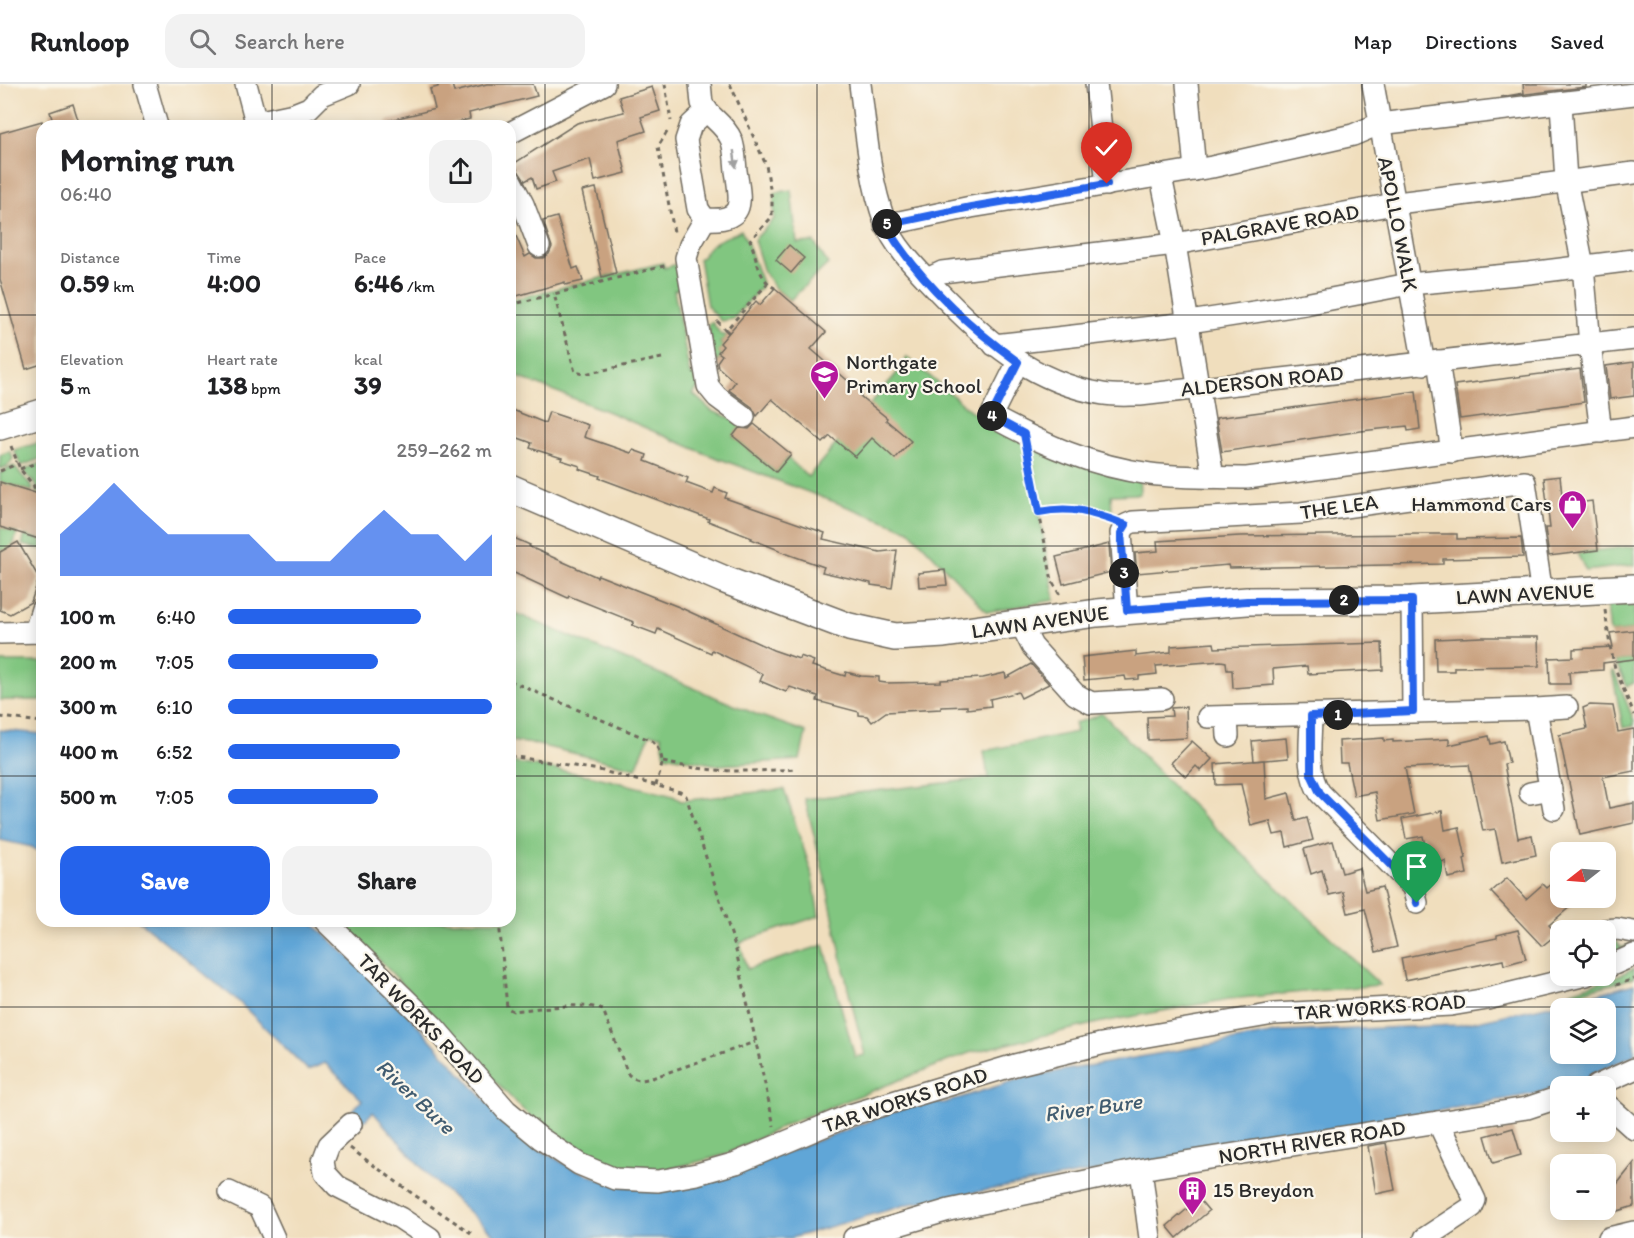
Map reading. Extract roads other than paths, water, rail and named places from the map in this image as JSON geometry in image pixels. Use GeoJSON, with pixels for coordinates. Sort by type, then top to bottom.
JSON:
{"type":"FeatureCollection","features":[{"type":"Feature","properties":{"kind":"main road"},"geometry":{"type":"LineString","coordinates":[[0,426],[36,415]]}},
{"type":"Feature","properties":{"kind":"main road","name":"LAWN AVENUE"},"geometry":{"type":"LineString","coordinates":[[516,491],[725,580],[849,627],[895,637],[944,634],[1127,610],[1247,601],[1412,600],[1634,588]]}},
{"type":"Feature","properties":{"kind":"street"},"geometry":{"type":"LineString","coordinates":[[145,84],[155,120]]}},
{"type":"Feature","properties":{"kind":"street"},"geometry":{"type":"LineString","coordinates":[[246,84],[255,120]]}},
{"type":"Feature","properties":{"kind":"street"},"geometry":{"type":"LineString","coordinates":[[271,120],[309,108],[322,95],[348,84]]}},
{"type":"Feature","properties":{"kind":"street"},"geometry":{"type":"LineString","coordinates":[[516,130],[604,84]]}},
{"type":"Feature","properties":{"kind":"street"},"geometry":{"type":"LineString","coordinates":[[700,84],[702,102],[725,127],[732,142],[741,203],[734,214],[720,220],[705,219]]}},
{"type":"Feature","properties":{"kind":"street","name":"ALDERSON ROAD"},"geometry":{"type":"LineString","coordinates":[[860,84],[873,183],[885,225],[896,243],[969,323],[994,345],[1035,372],[1069,387],[1106,394],[1140,395],[1634,339]]}},
{"type":"Feature","properties":{"kind":"street"},"geometry":{"type":"LineString","coordinates":[[1096,84],[1107,184]]}},
{"type":"Feature","properties":{"kind":"street"},"geometry":{"type":"LineString","coordinates":[[1187,84],[1195,170]]}},
{"type":"Feature","properties":{"kind":"street","name":"APOLLO WALK"},"geometry":{"type":"LineString","coordinates":[[1373,84],[1409,284],[1452,452]]}},
{"type":"Feature","properties":{"kind":"street"},"geometry":{"type":"LineString","coordinates":[[885,225],[971,207],[1161,177],[1353,135],[1379,124],[1634,94]]}},
{"type":"Feature","properties":{"kind":"street"},"geometry":{"type":"LineString","coordinates":[[1561,104],[1566,180],[1583,266],[1601,432]]}},
{"type":"Feature","properties":{"kind":"street"},"geometry":{"type":"LineString","coordinates":[[705,219],[698,209],[687,140],[691,125],[707,110]]}},
{"type":"Feature","properties":{"kind":"street","name":"PALGRAVE ROAD"},"geometry":{"type":"LineString","coordinates":[[927,279],[942,272],[1175,244],[1395,204],[1566,180],[1634,173]]}},
{"type":"Feature","properties":{"kind":"street"},"geometry":{"type":"LineString","coordinates":[[1161,177],[1175,244],[1213,477]]}},
{"type":"Feature","properties":{"kind":"street"},"geometry":{"type":"LineString","coordinates":[[516,191],[539,246]]}},
{"type":"Feature","properties":{"kind":"street"},"geometry":{"type":"LineString","coordinates":[[705,219],[683,259],[708,386],[731,409],[744,417]]}},
{"type":"Feature","properties":{"kind":"street"},"geometry":{"type":"LineString","coordinates":[[994,345],[1188,322],[1305,304],[1409,284],[1634,260]]}},
{"type":"Feature","properties":{"kind":"street"},"geometry":{"type":"LineString","coordinates":[[1018,362],[991,416],[1063,452],[1150,474],[1247,478],[1634,427]]}},
{"type":"Feature","properties":{"kind":"street","name":"THE LEA"},"geometry":{"type":"LineString","coordinates":[[1127,610],[1121,533],[1126,525],[1133,522],[1301,513],[1525,482],[1542,594]]}},
{"type":"Feature","properties":{"kind":"street"},"geometry":{"type":"LineString","coordinates":[[1412,600],[1413,711]]}},
{"type":"Feature","properties":{"kind":"street"},"geometry":{"type":"LineString","coordinates":[[1021,624],[1032,646],[1075,694],[1091,703],[1162,699]]}},
{"type":"Feature","properties":{"kind":"street"},"geometry":{"type":"LineString","coordinates":[[0,633],[36,632]]}},
{"type":"Feature","properties":{"kind":"street"},"geometry":{"type":"LineString","coordinates":[[1221,723],[1413,711],[1536,710],[1567,707]]}},
{"type":"Feature","properties":{"kind":"street"},"geometry":{"type":"LineString","coordinates":[[1536,710],[1545,797]]}},
{"type":"Feature","properties":{"kind":"street"},"geometry":{"type":"LineString","coordinates":[[1311,716],[1311,774],[1314,784],[1320,793],[1413,887],[1417,903]]}},
{"type":"Feature","properties":{"kind":"street","name":"TAR WORKS ROAD"},"geometry":{"type":"LineString","coordinates":[[332,927],[433,1026],[506,1110],[540,1138],[579,1164],[615,1179],[658,1181],[697,1174],[736,1163],[850,1115],[1015,1065],[1101,1044],[1274,1014],[1451,1005],[1488,999],[1550,983]]}},
{"type":"Feature","properties":{"kind":"street"},"geometry":{"type":"LineString","coordinates":[[1616,929],[1634,932]]}},
{"type":"Feature","properties":{"kind":"street"},"geometry":{"type":"LineString","coordinates":[[1616,970],[1634,955]]}},
{"type":"Feature","properties":{"kind":"street"},"geometry":{"type":"LineString","coordinates":[[1616,1077],[1634,1069]]}},
{"type":"Feature","properties":{"kind":"street","name":"NORTH RIVER ROAD"},"geometry":{"type":"LineString","coordinates":[[854,1238],[881,1234],[949,1210],[1141,1170],[1527,1108],[1550,1100]]}},
{"type":"Feature","properties":{"kind":"street"},"geometry":{"type":"LineString","coordinates":[[1616,1113],[1629,1125]]}},
{"type":"Feature","properties":{"kind":"street"},"geometry":{"type":"LineString","coordinates":[[1425,1238],[1472,1207],[1475,1200],[1438,1122]]}},
{"type":"Feature","properties":{"kind":"street"},"geometry":{"type":"LineString","coordinates":[[344,1131],[329,1145],[323,1161],[325,1173],[338,1186],[400,1218],[430,1238]]}},
{"type":"Feature","properties":{"kind":"street"},"geometry":{"type":"LineString","coordinates":[[1141,1170],[1150,1238]]}},
{"type":"Feature","properties":{"kind":"street"},"geometry":{"type":"LineString","coordinates":[[230,1192],[261,1207],[274,1238]]}},
{"type":"Feature","properties":{"kind":"street"},"geometry":{"type":"LineString","coordinates":[[1610,1238],[1634,1232]]}},
{"type":"Feature","properties":{"kind":"water"},"geometry":{"type":"Polygon","coordinates":[[[0,730],[36,733],[36,850],[0,840],[0,730]]]}},
{"type":"Feature","properties":{"kind":"water","name":"River Bure"},"geometry":{"type":"Polygon","coordinates":[[[146,927],[316,927],[392,997],[495,1111],[532,1145],[570,1167],[615,1185],[787,1152],[918,1103],[944,1103],[1026,1077],[1282,1032],[1459,1025],[1550,1005],[1550,1064],[1614,1064],[1590,1076],[1550,1076],[1550,1090],[1534,1094],[909,1204],[791,1238],[498,1238],[430,1177],[373,1112],[356,1129],[346,1118],[362,1100],[325,1063],[308,1070],[238,1001],[146,927]]]}},
{"type":"Feature","properties":{"kind":"water"},"geometry":{"type":"Polygon","coordinates":[[[1634,984],[1634,1055],[1616,1063],[1616,998],[1582,998],[1634,984]]]}},
{"type":"Feature","properties":{"kind":"place","name":"Northgate Primary School"},"geometry":{"type":"Point","coordinates":[825,400]}},
{"type":"Feature","properties":{"kind":"place","name":"Hammond Cars"},"geometry":{"type":"Point","coordinates":[1573,530]}},
{"type":"Feature","properties":{"kind":"place","name":"15 Breydon"},"geometry":{"type":"Point","coordinates":[1192,1216]}}]}
